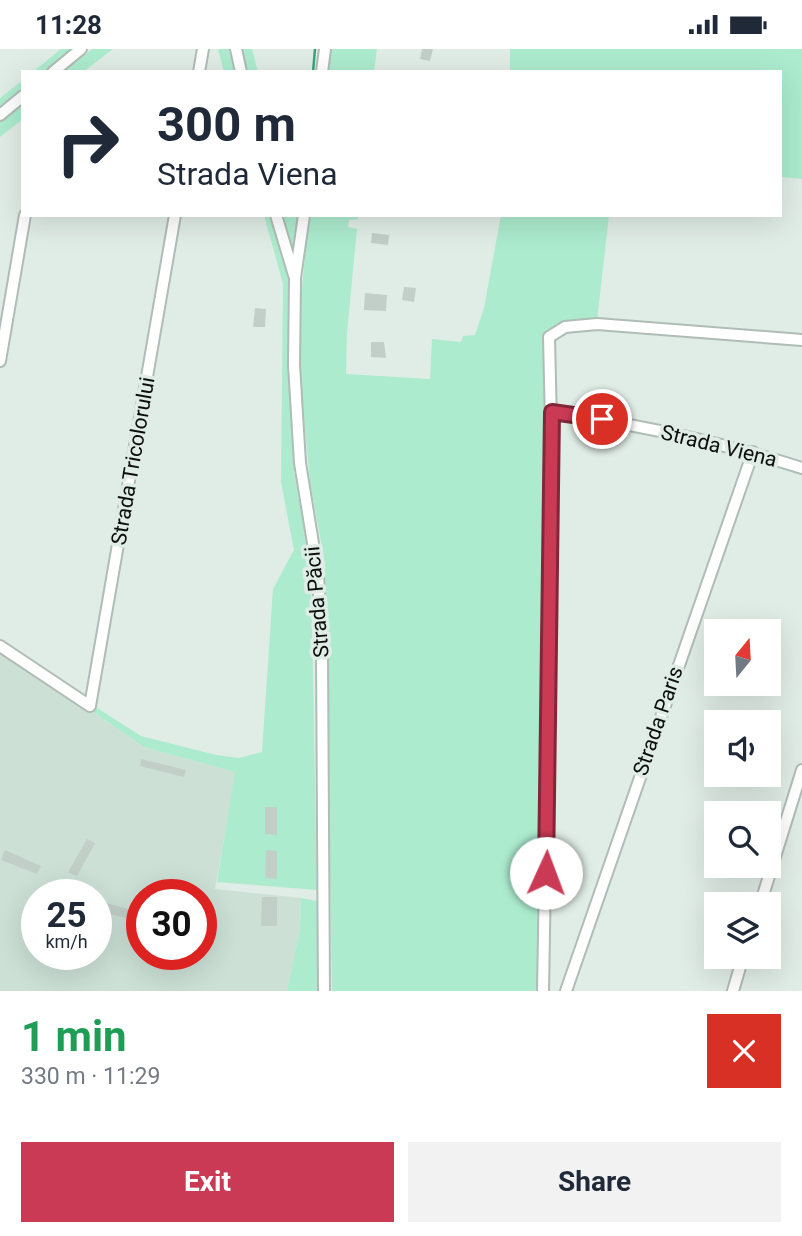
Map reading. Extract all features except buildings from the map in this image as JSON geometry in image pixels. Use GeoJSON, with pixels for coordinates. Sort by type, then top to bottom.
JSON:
{"type":"FeatureCollection","features":[{"type":"Feature","properties":{"kind":"street"},"geometry":{"type":"LineString","coordinates":[[56,70],[82,49]]}},
{"type":"Feature","properties":{"kind":"street"},"geometry":{"type":"LineString","coordinates":[[199,70],[203,49]]}},
{"type":"Feature","properties":{"kind":"street"},"geometry":{"type":"LineString","coordinates":[[236,49],[241,70]]}},
{"type":"Feature","properties":{"kind":"street"},"geometry":{"type":"LineString","coordinates":[[322,70],[325,49]]}},
{"type":"Feature","properties":{"kind":"street"},"geometry":{"type":"LineString","coordinates":[[0,115],[21,98]]}},
{"type":"Feature","properties":{"kind":"street"},"geometry":{"type":"LineString","coordinates":[[0,361],[25,217]]}},
{"type":"Feature","properties":{"kind":"street","name":"Strada Tricolorului"},"geometry":{"type":"LineString","coordinates":[[0,646],[90,706],[175,217]]}},
{"type":"Feature","properties":{"kind":"street"},"geometry":{"type":"LineString","coordinates":[[277,217],[295,278]]}},
{"type":"Feature","properties":{"kind":"street","name":"Strada Păcii"},"geometry":{"type":"LineString","coordinates":[[304,217],[295,278],[296,410],[300,463],[317,574],[322,656],[324,991]]}},
{"type":"Feature","properties":{"kind":"street"},"geometry":{"type":"LineString","coordinates":[[543,991],[552,412],[548,337],[565,327],[597,324],[802,340]]}},
{"type":"Feature","properties":{"kind":"street","name":"Strada Viena"},"geometry":{"type":"LineString","coordinates":[[552,412],[627,422],[752,452],[802,468]]}},
{"type":"Feature","properties":{"kind":"street","name":"Strada Paris"},"geometry":{"type":"LineString","coordinates":[[566,991],[752,452]]}},
{"type":"Feature","properties":{"kind":"street"},"geometry":{"type":"LineString","coordinates":[[764,892],[802,770]]}},
{"type":"Feature","properties":{"kind":"street"},"geometry":{"type":"LineString","coordinates":[[733,991],[739,969]]}},
{"type":"Feature","properties":{"kind":"shaded area"},"geometry":{"type":"Polygon","coordinates":[[[0,649],[144,747],[236,772],[217,879],[126,879],[126,970],[217,970],[217,889],[301,898],[300,929],[287,991],[0,991],[0,649]]]}},
{"type":"Feature","properties":{"kind":"green space"},"geometry":{"type":"Polygon","coordinates":[[[61,49],[79,49],[52,70],[35,70],[61,49]]]}},
{"type":"Feature","properties":{"kind":"green space"},"geometry":{"type":"Polygon","coordinates":[[[92,49],[113,49],[86,70],[66,70],[92,49]]]}},
{"type":"Feature","properties":{"kind":"green space"},"geometry":{"type":"Polygon","coordinates":[[[218,49],[229,49],[234,70],[223,70],[218,49]]]}},
{"type":"Feature","properties":{"kind":"green space"},"geometry":{"type":"Polygon","coordinates":[[[241,49],[252,49],[257,70],[246,70],[241,49]]]}},
{"type":"Feature","properties":{"kind":"green space"},"geometry":{"type":"Polygon","coordinates":[[[329,49],[377,49],[374,70],[326,70],[329,49]]]}},
{"type":"Feature","properties":{"kind":"green space"},"geometry":{"type":"Polygon","coordinates":[[[510,49],[802,49],[802,179],[782,177],[782,70],[510,70],[510,49]]]}},
{"type":"Feature","properties":{"kind":"green space"},"geometry":{"type":"Polygon","coordinates":[[[21,82],[21,93],[0,109],[0,98],[21,82]]]}},
{"type":"Feature","properties":{"kind":"green space"},"geometry":{"type":"Polygon","coordinates":[[[21,106],[21,121],[0,137],[0,122],[21,106]]]}},
{"type":"Feature","properties":{"kind":"green space"},"geometry":{"type":"Polygon","coordinates":[[[265,217],[273,217],[289,281],[294,471],[311,570],[317,890],[217,882],[235,772],[144,747],[93,712],[94,706],[141,736],[216,755],[239,758],[262,752],[273,589],[294,550],[281,482],[283,284],[265,217]]]}},
{"type":"Feature","properties":{"kind":"green space"},"geometry":{"type":"Polygon","coordinates":[[[282,217],[300,217],[297,247],[290,247],[282,217]]]}},
{"type":"Feature","properties":{"kind":"green space"},"geometry":{"type":"Polygon","coordinates":[[[309,217],[358,217],[349,220],[348,227],[357,229],[347,333],[346,374],[430,379],[432,339],[461,342],[463,336],[475,335],[484,308],[501,217],[609,217],[597,321],[567,322],[546,330],[538,991],[332,991],[325,563],[310,483],[300,372],[300,308],[309,217]]]}},
{"type":"Feature","properties":{"kind":"green space"},"geometry":{"type":"Polygon","coordinates":[[[301,898],[317,901],[321,991],[287,991],[300,929],[301,898]]]}},
{"type":"Feature","properties":{"kind":"waterway"},"geometry":{"type":"LineString","coordinates":[[313,70],[315,49]]}},
{"type":"Feature","properties":{"kind":"route"},"geometry":{"type":"LineString","coordinates":[[546,873],[552,412],[602,419]]}}]}
